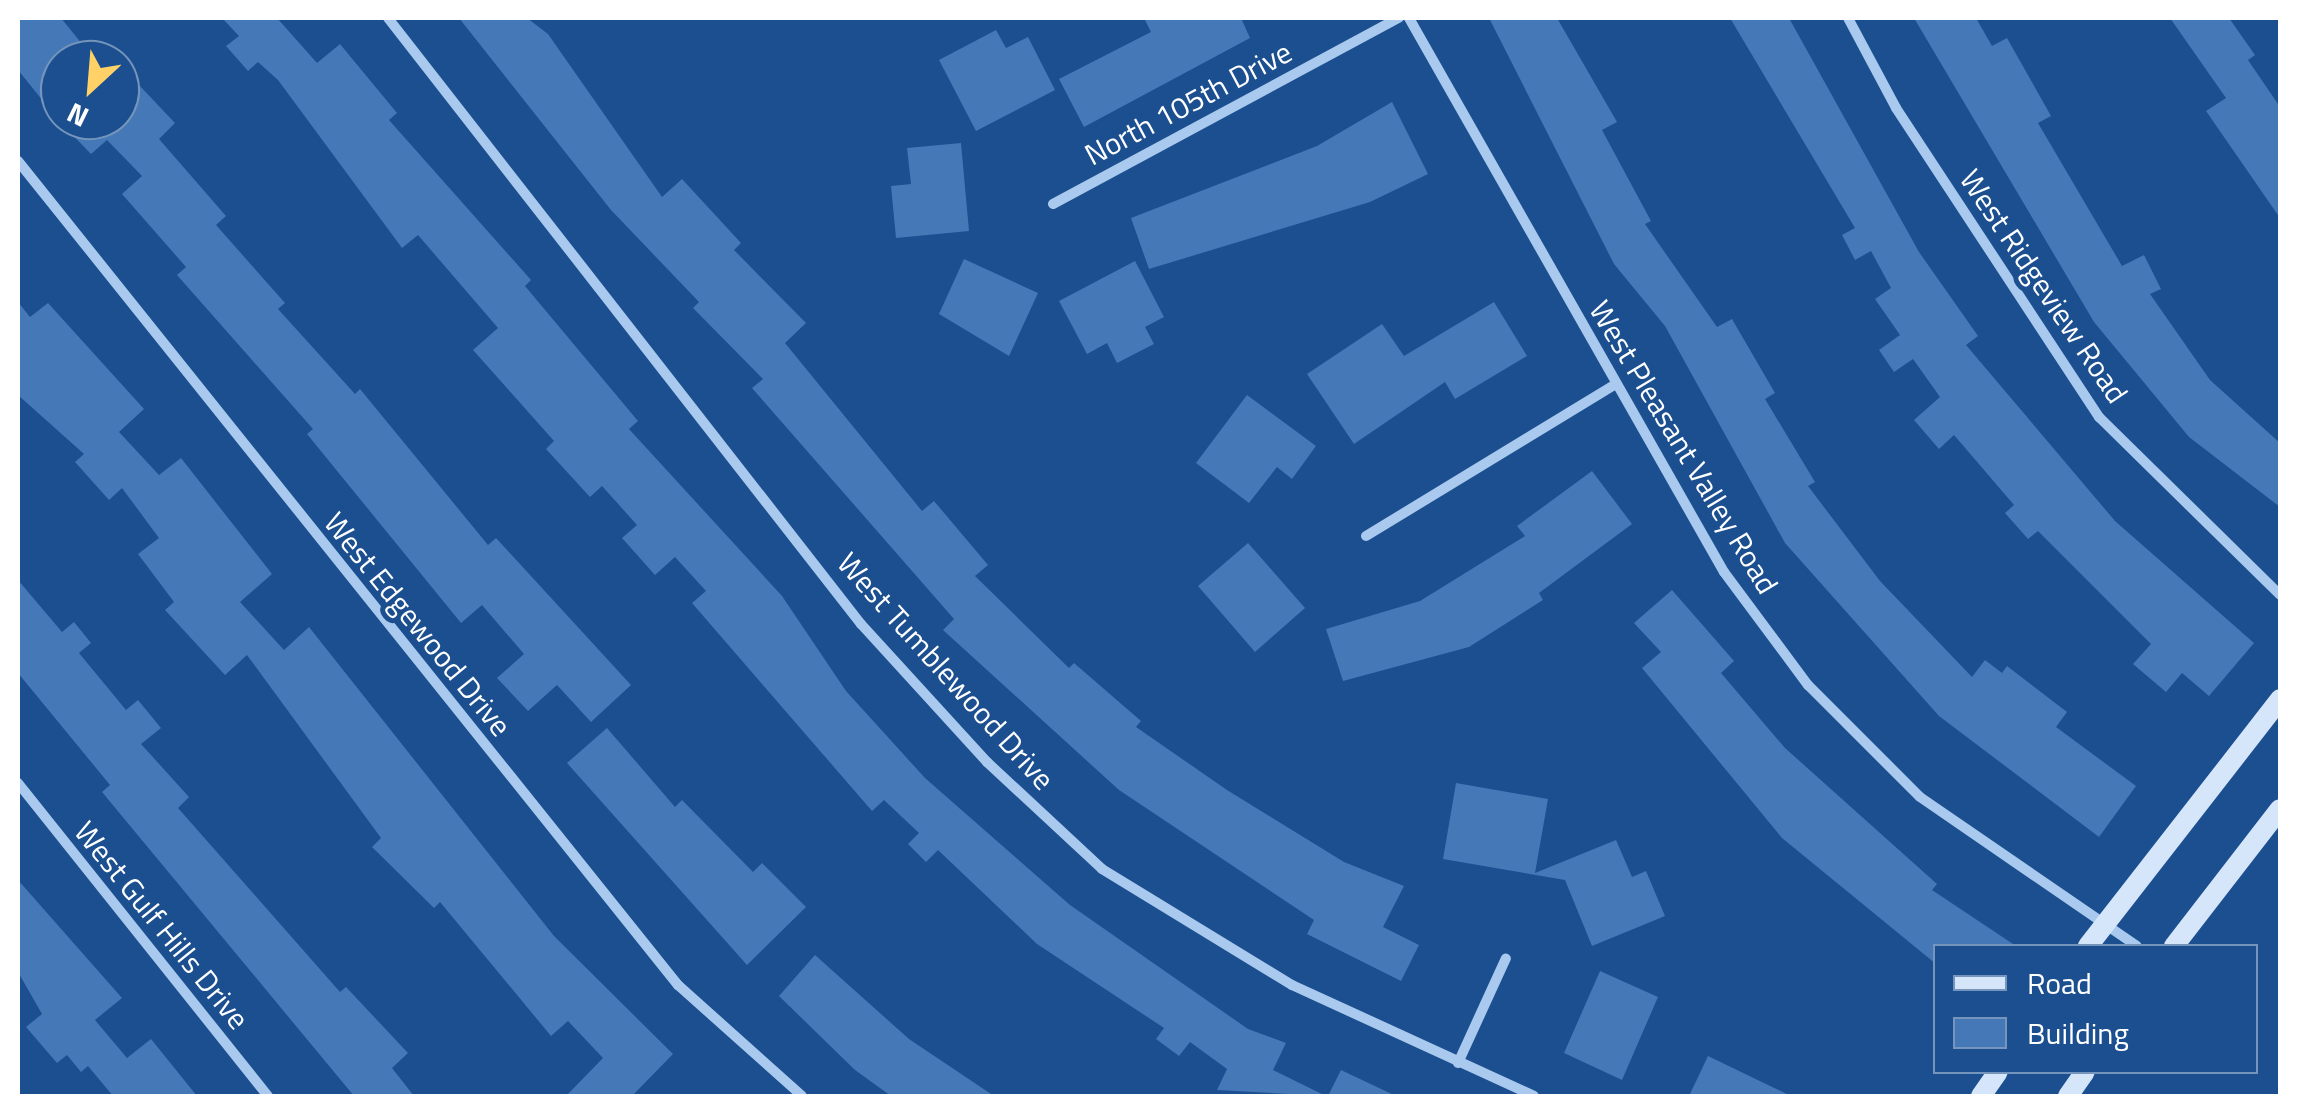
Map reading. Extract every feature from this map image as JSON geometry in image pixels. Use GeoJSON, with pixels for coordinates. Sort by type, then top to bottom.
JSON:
{"type":"FeatureCollection","features":[{"type":"Feature","properties":{"kind":"street","name":"West Tumblewood Drive"},"geometry":{"type":"LineString","coordinates":[[388,18],[862,624],[986,762],[1102,869],[1292,985],[1534,1096]]}},
{"type":"Feature","properties":{"kind":"street","name":"North 105th Drive"},"geometry":{"type":"LineString","coordinates":[[1053,204],[1400,18]]}},
{"type":"Feature","properties":{"kind":"street","name":"West Pleasant Valley Road"},"geometry":{"type":"LineString","coordinates":[[1409,18],[1614,385],[1724,572],[1808,685],[1920,797],[2134,944]]}},
{"type":"Feature","properties":{"kind":"street","name":"West Ridgeview Road"},"geometry":{"type":"LineString","coordinates":[[1848,18],[1896,108],[2098,417],[2280,595]]}},
{"type":"Feature","properties":{"kind":"street","name":"West Edgewood Drive"},"geometry":{"type":"LineString","coordinates":[[18,162],[678,985],[802,1096]]}},
{"type":"Feature","properties":{"kind":"street"},"geometry":{"type":"LineString","coordinates":[[1366,536],[1614,385]]}},
{"type":"Feature","properties":{"kind":"street"},"geometry":{"type":"LineString","coordinates":[[2090,944],[2280,700]]}},
{"type":"Feature","properties":{"kind":"street","name":"West Gulf Hills Drive"},"geometry":{"type":"LineString","coordinates":[[18,783],[268,1096]]}},
{"type":"Feature","properties":{"kind":"street"},"geometry":{"type":"LineString","coordinates":[[2176,944],[2280,808]]}},
{"type":"Feature","properties":{"kind":"street"},"geometry":{"type":"LineString","coordinates":[[1458,1063],[1506,958]]}},
{"type":"Feature","properties":{"kind":"street"},"geometry":{"type":"LineString","coordinates":[[1981,1096],[1997,1074]]}},
{"type":"Feature","properties":{"kind":"street"},"geometry":{"type":"LineString","coordinates":[[2068,1096],[2084,1074]]}},
{"type":"Feature","properties":{"kind":"building"},"geometry":{"type":"Polygon","coordinates":[[[18,18],[61,18],[79,40],[40,40],[40,97],[18,70],[18,18]]]}},
{"type":"Feature","properties":{"kind":"building"},"geometry":{"type":"Polygon","coordinates":[[[222,18],[277,18],[317,63],[340,44],[397,113],[389,120],[531,280],[525,286],[638,421],[629,429],[782,596],[846,691],[925,778],[1070,905],[1248,1029],[1286,1043],[1273,1070],[1326,1096],[1217,1090],[1227,1069],[1190,1042],[1179,1056],[1156,1039],[1164,1028],[1037,944],[938,850],[926,862],[908,844],[919,833],[884,800],[872,811],[692,603],[706,591],[675,557],[655,575],[622,538],[637,525],[602,486],[590,497],[546,449],[554,441],[473,350],[498,328],[418,235],[402,248],[278,80],[258,62],[248,71],[226,46],[239,36],[222,18]]]}},
{"type":"Feature","properties":{"kind":"building"},"geometry":{"type":"Polygon","coordinates":[[[459,18],[527,18],[548,34],[662,197],[682,179],[741,243],[734,250],[806,323],[785,343],[922,511],[934,501],[988,565],[975,576],[1069,668],[1074,663],[1141,721],[1136,727],[1227,790],[1344,862],[1404,886],[1383,927],[1419,945],[1401,981],[1307,934],[1314,920],[1119,790],[943,630],[954,619],[752,388],[763,379],[693,308],[699,302],[611,210],[459,18]]]}},
{"type":"Feature","properties":{"kind":"building"},"geometry":{"type":"Polygon","coordinates":[[[1144,18],[1241,18],[1250,38],[1084,127],[1059,79],[1151,32],[1144,18]]]}},
{"type":"Feature","properties":{"kind":"building"},"geometry":{"type":"Polygon","coordinates":[[[1489,18],[1557,18],[1617,122],[1602,130],[1651,221],[1645,224],[1717,327],[1732,319],[1775,393],[1765,399],[1815,482],[1808,486],[1880,581],[1972,677],[1985,660],[2002,673],[2007,666],[2067,712],[2056,727],[2136,786],[2099,837],[1939,716],[1785,543],[1665,326],[1614,264],[1489,18]]]}},
{"type":"Feature","properties":{"kind":"building"},"geometry":{"type":"Polygon","coordinates":[[[1730,18],[1789,18],[1919,252],[1978,336],[1966,345],[2115,521],[2254,643],[2209,696],[2182,673],[2166,692],[2133,664],[2151,644],[2038,531],[2028,539],[2005,513],[2014,505],[1954,435],[1939,449],[1914,420],[1940,397],[1913,359],[1894,372],[1879,350],[1900,335],[1875,299],[1891,288],[1871,251],[1855,260],[1842,235],[1855,228],[1730,18]]]}},
{"type":"Feature","properties":{"kind":"building"},"geometry":{"type":"Polygon","coordinates":[[[1914,18],[1976,18],[1992,46],[2007,38],[2051,116],[2038,123],[2122,266],[2144,255],[2161,289],[2150,294],[2210,380],[2280,443],[2280,507],[2189,437],[2094,322],[1914,18]]]}},
{"type":"Feature","properties":{"kind":"building"},"geometry":{"type":"Polygon","coordinates":[[[2170,18],[2229,18],[2255,55],[2248,60],[2280,107],[2280,218],[2206,111],[2226,98],[2170,18]]]}},
{"type":"Feature","properties":{"kind":"building"},"geometry":{"type":"Polygon","coordinates":[[[996,30],[1006,48],[1028,37],[1055,90],[976,131],[939,60],[996,30]]]}},
{"type":"Feature","properties":{"kind":"building"},"geometry":{"type":"Polygon","coordinates":[[[140,86],[175,123],[159,139],[226,216],[216,225],[285,303],[278,309],[355,394],[360,389],[488,545],[496,538],[631,685],[591,722],[557,685],[528,711],[497,678],[524,654],[482,605],[461,623],[307,434],[313,429],[177,275],[186,267],[122,194],[142,176],[107,140],[140,140],[140,86]]]}},
{"type":"Feature","properties":{"kind":"building"},"geometry":{"type":"Polygon","coordinates":[[[1392,102],[1428,174],[1370,202],[1149,269],[1131,218],[1317,146],[1392,102]]]}},
{"type":"Feature","properties":{"kind":"building"},"geometry":{"type":"Polygon","coordinates":[[[77,140],[107,140],[91,154],[77,140]]]}},
{"type":"Feature","properties":{"kind":"building"},"geometry":{"type":"Polygon","coordinates":[[[961,143],[969,231],[896,238],[891,186],[911,184],[907,148],[961,143]]]}},
{"type":"Feature","properties":{"kind":"building"},"geometry":{"type":"Polygon","coordinates":[[[964,259],[1038,293],[1009,356],[939,314],[964,259]]]}},
{"type":"Feature","properties":{"kind":"building"},"geometry":{"type":"Polygon","coordinates":[[[1135,261],[1164,317],[1145,327],[1154,344],[1117,363],[1107,343],[1087,354],[1059,301],[1135,261]]]}},
{"type":"Feature","properties":{"kind":"building"},"geometry":{"type":"Polygon","coordinates":[[[18,302],[30,317],[48,303],[144,409],[119,432],[159,475],[181,458],[272,574],[240,602],[284,650],[309,627],[554,936],[673,1054],[632,1096],[566,1096],[603,1058],[568,1021],[551,1036],[440,902],[434,908],[372,847],[381,838],[247,655],[225,675],[165,610],[174,602],[138,554],[159,538],[122,488],[109,500],[75,462],[84,454],[18,395],[18,302]]]}},
{"type":"Feature","properties":{"kind":"building"},"geometry":{"type":"Polygon","coordinates":[[[1494,302],[1527,356],[1455,399],[1445,382],[1354,444],[1307,374],[1382,324],[1404,356],[1494,302]]]}},
{"type":"Feature","properties":{"kind":"building"},"geometry":{"type":"Polygon","coordinates":[[[1247,395],[1316,446],[1292,479],[1277,467],[1249,503],[1196,463],[1247,395]]]}},
{"type":"Feature","properties":{"kind":"building"},"geometry":{"type":"Polygon","coordinates":[[[1592,471],[1632,524],[1539,593],[1543,600],[1469,647],[1343,681],[1326,629],[1420,601],[1525,536],[1517,526],[1592,471]]]}},
{"type":"Feature","properties":{"kind":"building"},"geometry":{"type":"Polygon","coordinates":[[[1248,543],[1305,608],[1255,652],[1198,586],[1248,543]]]}},
{"type":"Feature","properties":{"kind":"building"},"geometry":{"type":"Polygon","coordinates":[[[18,580],[62,632],[74,622],[91,643],[79,653],[126,710],[138,700],[161,728],[141,744],[189,797],[178,808],[340,992],[346,987],[408,1053],[392,1068],[414,1096],[354,1096],[102,792],[110,785],[18,673],[18,580]]]}},
{"type":"Feature","properties":{"kind":"building"},"geometry":{"type":"Polygon","coordinates":[[[1672,590],[1734,661],[1721,673],[1785,748],[1937,884],[1932,890],[2013,944],[1933,944],[1933,962],[1782,838],[1642,668],[1661,652],[1634,623],[1672,590]]]}},
{"type":"Feature","properties":{"kind":"building"},"geometry":{"type":"Polygon","coordinates":[[[607,728],[675,807],[682,800],[753,872],[762,863],[806,907],[747,965],[567,763],[607,728]]]}},
{"type":"Feature","properties":{"kind":"building"},"geometry":{"type":"Polygon","coordinates":[[[1456,783],[1548,799],[1535,873],[1616,840],[1632,877],[1646,871],[1665,916],[1592,946],[1565,880],[1443,859],[1456,783]]]}},
{"type":"Feature","properties":{"kind":"building"},"geometry":{"type":"Polygon","coordinates":[[[18,880],[122,998],[95,1020],[127,1058],[151,1039],[197,1096],[113,1096],[88,1066],[81,1072],[67,1055],[57,1063],[26,1027],[42,1014],[18,972],[18,880]]]}},
{"type":"Feature","properties":{"kind":"building"},"geometry":{"type":"Polygon","coordinates":[[[815,955],[909,1039],[994,1096],[891,1096],[855,1070],[779,996],[815,955]]]}},
{"type":"Feature","properties":{"kind":"building"},"geometry":{"type":"Polygon","coordinates":[[[1600,971],[1658,997],[1622,1080],[1564,1053],[1600,971]]]}},
{"type":"Feature","properties":{"kind":"building"},"geometry":{"type":"Polygon","coordinates":[[[1708,1056],[1791,1096],[1689,1096],[1708,1056]]]}},
{"type":"Feature","properties":{"kind":"building"},"geometry":{"type":"Polygon","coordinates":[[[1341,1070],[1396,1096],[1328,1096],[1341,1070]]]}}]}
